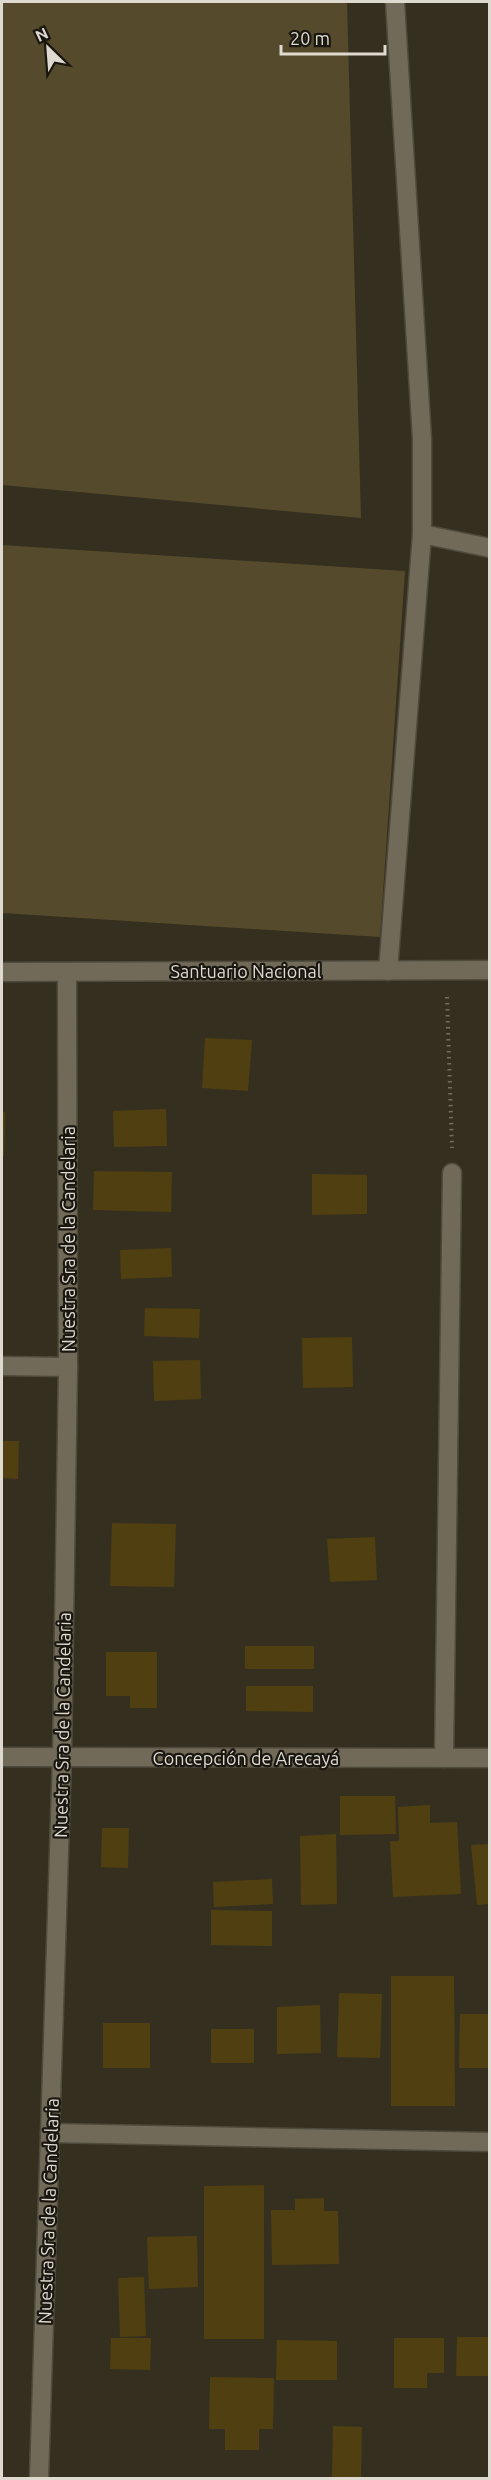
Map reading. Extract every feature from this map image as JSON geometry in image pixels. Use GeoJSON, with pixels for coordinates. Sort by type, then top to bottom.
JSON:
{"type":"FeatureCollection","features":[{"type":"Feature","properties":{"kind":"street"},"geometry":{"type":"LineString","coordinates":[[388,971],[422,534],[422,440],[395,2]]}},
{"type":"Feature","properties":{"kind":"street"},"geometry":{"type":"LineString","coordinates":[[422,534],[489,548]]}},
{"type":"Feature","properties":{"kind":"street","name":"Santuario Nacional"},"geometry":{"type":"LineString","coordinates":[[2,972],[489,970]]}},
{"type":"Feature","properties":{"kind":"street","name":"Nuestra Sra de la Candelaria"},"geometry":{"type":"LineString","coordinates":[[39,2478],[62,1757],[69,1367],[67,972]]}},
{"type":"Feature","properties":{"kind":"street"},"geometry":{"type":"LineString","coordinates":[[444,1758],[452,1173]]}},
{"type":"Feature","properties":{"kind":"street"},"geometry":{"type":"LineString","coordinates":[[2,1366],[69,1367]]}},
{"type":"Feature","properties":{"kind":"street","name":"Concepción de Arecayá"},"geometry":{"type":"LineString","coordinates":[[2,1757],[489,1758]]}},
{"type":"Feature","properties":{"kind":"street"},"geometry":{"type":"LineString","coordinates":[[50,2133],[489,2142]]}},
{"type":"Feature","properties":{"kind":"path"},"geometry":{"type":"LineString","coordinates":[[447,970],[452,1173]]}},
{"type":"Feature","properties":{"kind":"shaded area"},"geometry":{"type":"Polygon","coordinates":[[[2,2],[347,2],[361,518],[2,485],[2,2]]]}},
{"type":"Feature","properties":{"kind":"shaded area"},"geometry":{"type":"Polygon","coordinates":[[[2,545],[405,571],[380,937],[2,913],[2,545]]]}},
{"type":"Feature","properties":{"kind":"building"},"geometry":{"type":"Polygon","coordinates":[[[205,1038],[252,1040],[248,1091],[202,1088],[205,1038]]]}},
{"type":"Feature","properties":{"kind":"building"},"geometry":{"type":"Polygon","coordinates":[[[166,1109],[167,1146],[114,1147],[113,1111],[166,1109]]]}},
{"type":"Feature","properties":{"kind":"building"},"geometry":{"type":"Polygon","coordinates":[[[2,1112],[5,1112],[4,1156],[2,1156],[2,1112]]]}},
{"type":"Feature","properties":{"kind":"building"},"geometry":{"type":"Polygon","coordinates":[[[94,1171],[172,1172],[171,1212],[93,1210],[94,1171]]]}},
{"type":"Feature","properties":{"kind":"building"},"geometry":{"type":"Polygon","coordinates":[[[312,1174],[367,1175],[367,1214],[312,1215],[312,1174]]]}},
{"type":"Feature","properties":{"kind":"building"},"geometry":{"type":"Polygon","coordinates":[[[171,1248],[172,1277],[121,1279],[120,1250],[171,1248]]]}},
{"type":"Feature","properties":{"kind":"building"},"geometry":{"type":"Polygon","coordinates":[[[145,1308],[200,1309],[199,1338],[144,1336],[145,1308]]]}},
{"type":"Feature","properties":{"kind":"building"},"geometry":{"type":"Polygon","coordinates":[[[352,1337],[353,1387],[303,1388],[302,1338],[352,1337]]]}},
{"type":"Feature","properties":{"kind":"building"},"geometry":{"type":"Polygon","coordinates":[[[200,1360],[201,1399],[154,1401],[153,1361],[200,1360]]]}},
{"type":"Feature","properties":{"kind":"building"},"geometry":{"type":"Polygon","coordinates":[[[2,1441],[19,1441],[18,1479],[2,1478],[2,1441]]]}},
{"type":"Feature","properties":{"kind":"building"},"geometry":{"type":"Polygon","coordinates":[[[112,1523],[176,1524],[174,1587],[110,1586],[112,1523]]]}},
{"type":"Feature","properties":{"kind":"building"},"geometry":{"type":"Polygon","coordinates":[[[375,1537],[377,1580],[330,1582],[327,1539],[375,1537]]]}},
{"type":"Feature","properties":{"kind":"building"},"geometry":{"type":"Polygon","coordinates":[[[245,1646],[314,1646],[314,1669],[245,1669],[245,1646]]]}},
{"type":"Feature","properties":{"kind":"building"},"geometry":{"type":"Polygon","coordinates":[[[106,1652],[157,1652],[157,1708],[130,1708],[130,1696],[106,1696],[106,1652]]]}},
{"type":"Feature","properties":{"kind":"building"},"geometry":{"type":"Polygon","coordinates":[[[246,1686],[313,1686],[313,1712],[246,1711],[246,1686]]]}},
{"type":"Feature","properties":{"kind":"building"},"geometry":{"type":"Polygon","coordinates":[[[340,1796],[395,1796],[396,1834],[340,1835],[340,1796]]]}},
{"type":"Feature","properties":{"kind":"building"},"geometry":{"type":"Polygon","coordinates":[[[430,1805],[430,1823],[457,1822],[461,1894],[393,1897],[390,1841],[399,1841],[398,1807],[430,1805]]]}},
{"type":"Feature","properties":{"kind":"building"},"geometry":{"type":"Polygon","coordinates":[[[102,1828],[129,1828],[128,1868],[101,1867],[102,1828]]]}},
{"type":"Feature","properties":{"kind":"building"},"geometry":{"type":"Polygon","coordinates":[[[336,1834],[337,1904],[301,1905],[300,1836],[336,1834]]]}},
{"type":"Feature","properties":{"kind":"building"},"geometry":{"type":"Polygon","coordinates":[[[490,1844],[490,1904],[477,1905],[471,1845],[490,1844]]]}},
{"type":"Feature","properties":{"kind":"building"},"geometry":{"type":"Polygon","coordinates":[[[272,1879],[273,1904],[214,1907],[213,1882],[272,1879]]]}},
{"type":"Feature","properties":{"kind":"building"},"geometry":{"type":"Polygon","coordinates":[[[211,1910],[272,1911],[272,1946],[211,1945],[211,1910]]]}},
{"type":"Feature","properties":{"kind":"building"},"geometry":{"type":"Polygon","coordinates":[[[391,1976],[454,1976],[455,2106],[391,2106],[391,1976]]]}},
{"type":"Feature","properties":{"kind":"building"},"geometry":{"type":"Polygon","coordinates":[[[339,1993],[382,1994],[380,2058],[337,2057],[339,1993]]]}},
{"type":"Feature","properties":{"kind":"building"},"geometry":{"type":"Polygon","coordinates":[[[320,2005],[321,2053],[277,2054],[277,2007],[320,2005]]]}},
{"type":"Feature","properties":{"kind":"building"},"geometry":{"type":"Polygon","coordinates":[[[460,2014],[490,2014],[490,2068],[459,2068],[460,2014]]]}},
{"type":"Feature","properties":{"kind":"building"},"geometry":{"type":"Polygon","coordinates":[[[103,2023],[150,2023],[150,2068],[103,2068],[103,2023]]]}},
{"type":"Feature","properties":{"kind":"building"},"geometry":{"type":"Polygon","coordinates":[[[211,2029],[254,2029],[254,2063],[211,2063],[211,2029]]]}},
{"type":"Feature","properties":{"kind":"building"},"geometry":{"type":"Polygon","coordinates":[[[264,2185],[264,2339],[204,2339],[204,2186],[264,2185]]]}},
{"type":"Feature","properties":{"kind":"building"},"geometry":{"type":"Polygon","coordinates":[[[324,2198],[324,2211],[338,2211],[339,2264],[272,2265],[271,2210],[295,2210],[295,2199],[324,2198]]]}},
{"type":"Feature","properties":{"kind":"building"},"geometry":{"type":"Polygon","coordinates":[[[197,2236],[198,2287],[149,2289],[147,2237],[197,2236]]]}},
{"type":"Feature","properties":{"kind":"building"},"geometry":{"type":"Polygon","coordinates":[[[144,2277],[146,2336],[120,2337],[118,2278],[144,2277]]]}},
{"type":"Feature","properties":{"kind":"building"},"geometry":{"type":"Polygon","coordinates":[[[457,2337],[490,2337],[490,2376],[456,2376],[457,2337]]]}},
{"type":"Feature","properties":{"kind":"building"},"geometry":{"type":"Polygon","coordinates":[[[111,2338],[151,2338],[150,2370],[110,2369],[111,2338]]]}},
{"type":"Feature","properties":{"kind":"building"},"geometry":{"type":"Polygon","coordinates":[[[394,2338],[444,2338],[444,2373],[427,2373],[427,2388],[394,2388],[394,2338]]]}},
{"type":"Feature","properties":{"kind":"building"},"geometry":{"type":"Polygon","coordinates":[[[277,2340],[337,2341],[337,2380],[276,2380],[277,2340]]]}},
{"type":"Feature","properties":{"kind":"building"},"geometry":{"type":"Polygon","coordinates":[[[210,2377],[274,2378],[273,2429],[259,2429],[259,2450],[225,2450],[225,2429],[209,2429],[210,2377]]]}},
{"type":"Feature","properties":{"kind":"building"},"geometry":{"type":"Polygon","coordinates":[[[333,2426],[362,2427],[361,2478],[332,2478],[333,2426]]]}}]}
